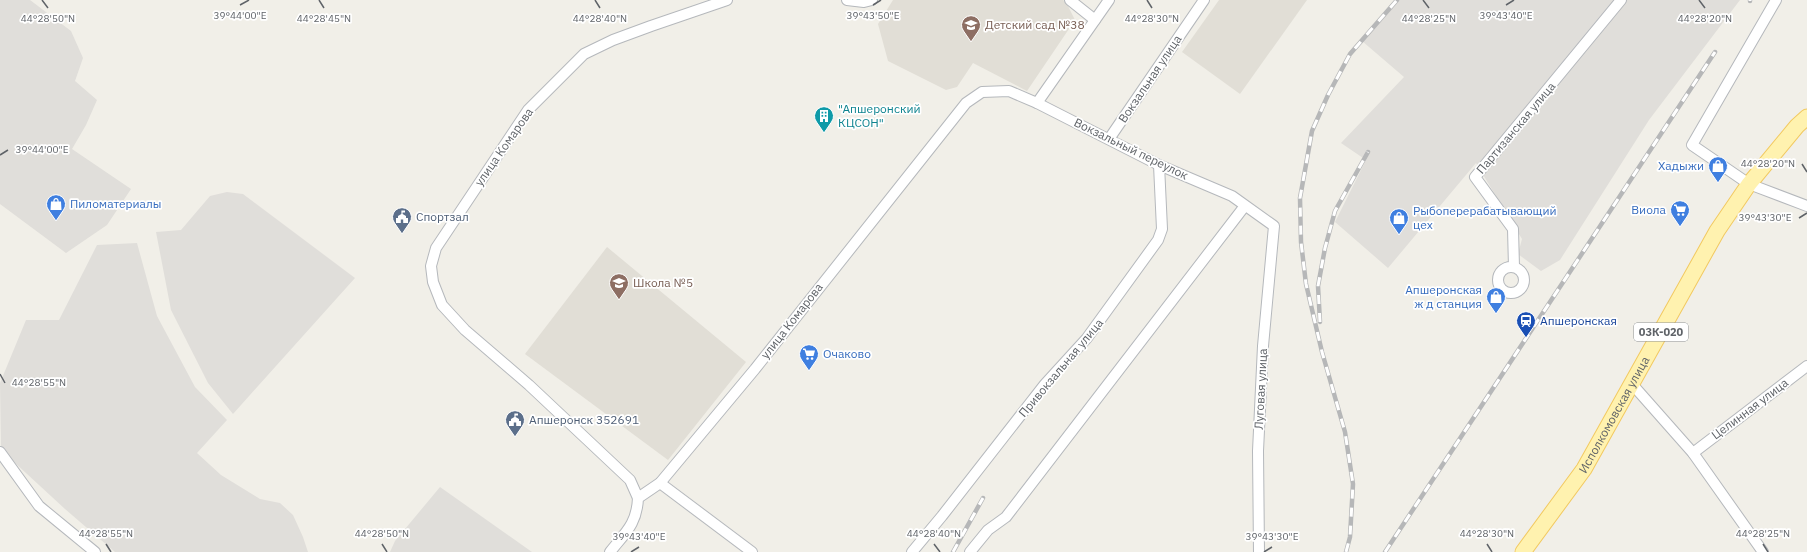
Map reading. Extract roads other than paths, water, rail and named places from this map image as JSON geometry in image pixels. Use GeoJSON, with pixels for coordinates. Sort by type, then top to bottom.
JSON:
{"type":"FeatureCollection","features":[{"type":"Feature","properties":{"kind":"main road","name":"Исполкомовская улица"},"geometry":{"type":"LineString","coordinates":[[1523,552],[1542,529],[1584,469],[1717,231],[1749,184],[1797,126],[1807,117]]}},
{"type":"Feature","properties":{"kind":"street","name":"улица Комарова"},"geometry":{"type":"LineString","coordinates":[[727,0],[639,30],[584,54],[528,110],[440,241],[436,248],[431,266],[433,282],[442,305],[465,330],[529,385],[630,480],[638,498],[660,483],[758,365],[966,103],[982,92]]}},
{"type":"Feature","properties":{"kind":"street"},"geometry":{"type":"LineString","coordinates":[[847,0],[864,2],[872,0]]}},
{"type":"Feature","properties":{"kind":"street"},"geometry":{"type":"LineString","coordinates":[[1070,0],[1095,20]]}},
{"type":"Feature","properties":{"kind":"street"},"geometry":{"type":"LineString","coordinates":[[1037,103],[1109,0]]}},
{"type":"Feature","properties":{"kind":"street","name":"Вокзальная улица"},"geometry":{"type":"LineString","coordinates":[[1109,139],[1204,0]]}},
{"type":"Feature","properties":{"kind":"street","name":"Партизанская улица"},"geometry":{"type":"LineString","coordinates":[[1514,267],[1513,229],[1475,176],[1621,0]]}},
{"type":"Feature","properties":{"kind":"street"},"geometry":{"type":"LineString","coordinates":[[1776,0],[1692,145],[1749,184],[1807,206]]}},
{"type":"Feature","properties":{"kind":"street","name":"Вокзальный переулок"},"geometry":{"type":"LineString","coordinates":[[982,92],[1009,91],[1037,103],[1159,165],[1232,196],[1274,226]]}},
{"type":"Feature","properties":{"kind":"street","name":"Привокзальная улица"},"geometry":{"type":"LineString","coordinates":[[912,552],[1046,384],[1087,338],[1158,240],[1162,229],[1159,165]]}},
{"type":"Feature","properties":{"kind":"street"},"geometry":{"type":"LineString","coordinates":[[970,552],[988,530],[1006,517],[1244,206]]}},
{"type":"Feature","properties":{"kind":"street","name":"Луговая улица"},"geometry":{"type":"LineString","coordinates":[[1259,552],[1258,451],[1263,346],[1274,226]]}},
{"type":"Feature","properties":{"kind":"street","name":"Целинная улица"},"geometry":{"type":"LineString","coordinates":[[1693,453],[1807,366]]}},
{"type":"Feature","properties":{"kind":"street"},"geometry":{"type":"LineString","coordinates":[[1632,384],[1693,453],[1763,552]]}},
{"type":"Feature","properties":{"kind":"street"},"geometry":{"type":"LineString","coordinates":[[0,452],[39,506],[95,552]]}},
{"type":"Feature","properties":{"kind":"street"},"geometry":{"type":"LineString","coordinates":[[660,483],[752,552]]}},
{"type":"Feature","properties":{"kind":"street"},"geometry":{"type":"LineString","coordinates":[[610,552],[631,526],[638,512],[638,498]]}},
{"type":"Feature","properties":{"kind":"railway"},"geometry":{"type":"LineString","coordinates":[[1346,552],[1350,537],[1353,484],[1345,432],[1322,352],[1306,284],[1301,242],[1300,198],[1312,131],[1328,95],[1350,54],[1397,0]]}},
{"type":"Feature","properties":{"kind":"railway"},"geometry":{"type":"LineString","coordinates":[[1385,552],[1715,52]]}},
{"type":"Feature","properties":{"kind":"railway"},"geometry":{"type":"LineString","coordinates":[[1320,322],[1318,286],[1325,248],[1335,211],[1368,152]]}},
{"type":"Feature","properties":{"kind":"railway"},"geometry":{"type":"LineString","coordinates":[[953,552],[983,498]]}},
{"type":"Feature","properties":{"kind":"place","name":"Детский сад №38"},"geometry":{"type":"Point","coordinates":[971,42]}},
{"type":"Feature","properties":{"kind":"place","name":"\"Апшеронский КЦСОН\""},"geometry":{"type":"Point","coordinates":[824,133]}},
{"type":"Feature","properties":{"kind":"place","name":"Хадыжи"},"geometry":{"type":"Point","coordinates":[1718,183]}},
{"type":"Feature","properties":{"kind":"place","name":"Пиломатериалы"},"geometry":{"type":"Point","coordinates":[56,221]}},
{"type":"Feature","properties":{"kind":"place","name":"Виола"},"geometry":{"type":"Point","coordinates":[1680,227]}},
{"type":"Feature","properties":{"kind":"place","name":"Спортзал"},"geometry":{"type":"Point","coordinates":[402,234]}},
{"type":"Feature","properties":{"kind":"place","name":"Рыбоперерабатывающий цех"},"geometry":{"type":"Point","coordinates":[1399,235]}},
{"type":"Feature","properties":{"kind":"place","name":"Школа №5"},"geometry":{"type":"Point","coordinates":[619,300]}},
{"type":"Feature","properties":{"kind":"place","name":"Апшеронская ж д станция"},"geometry":{"type":"Point","coordinates":[1496,314]}},
{"type":"Feature","properties":{"kind":"place","name":"Апшеронская"},"geometry":{"type":"Point","coordinates":[1526,338]}},
{"type":"Feature","properties":{"kind":"place","name":"Очаково"},"geometry":{"type":"Point","coordinates":[809,371]}},
{"type":"Feature","properties":{"kind":"place","name":"Апшеронск 352691"},"geometry":{"type":"Point","coordinates":[515,437]}}]}
